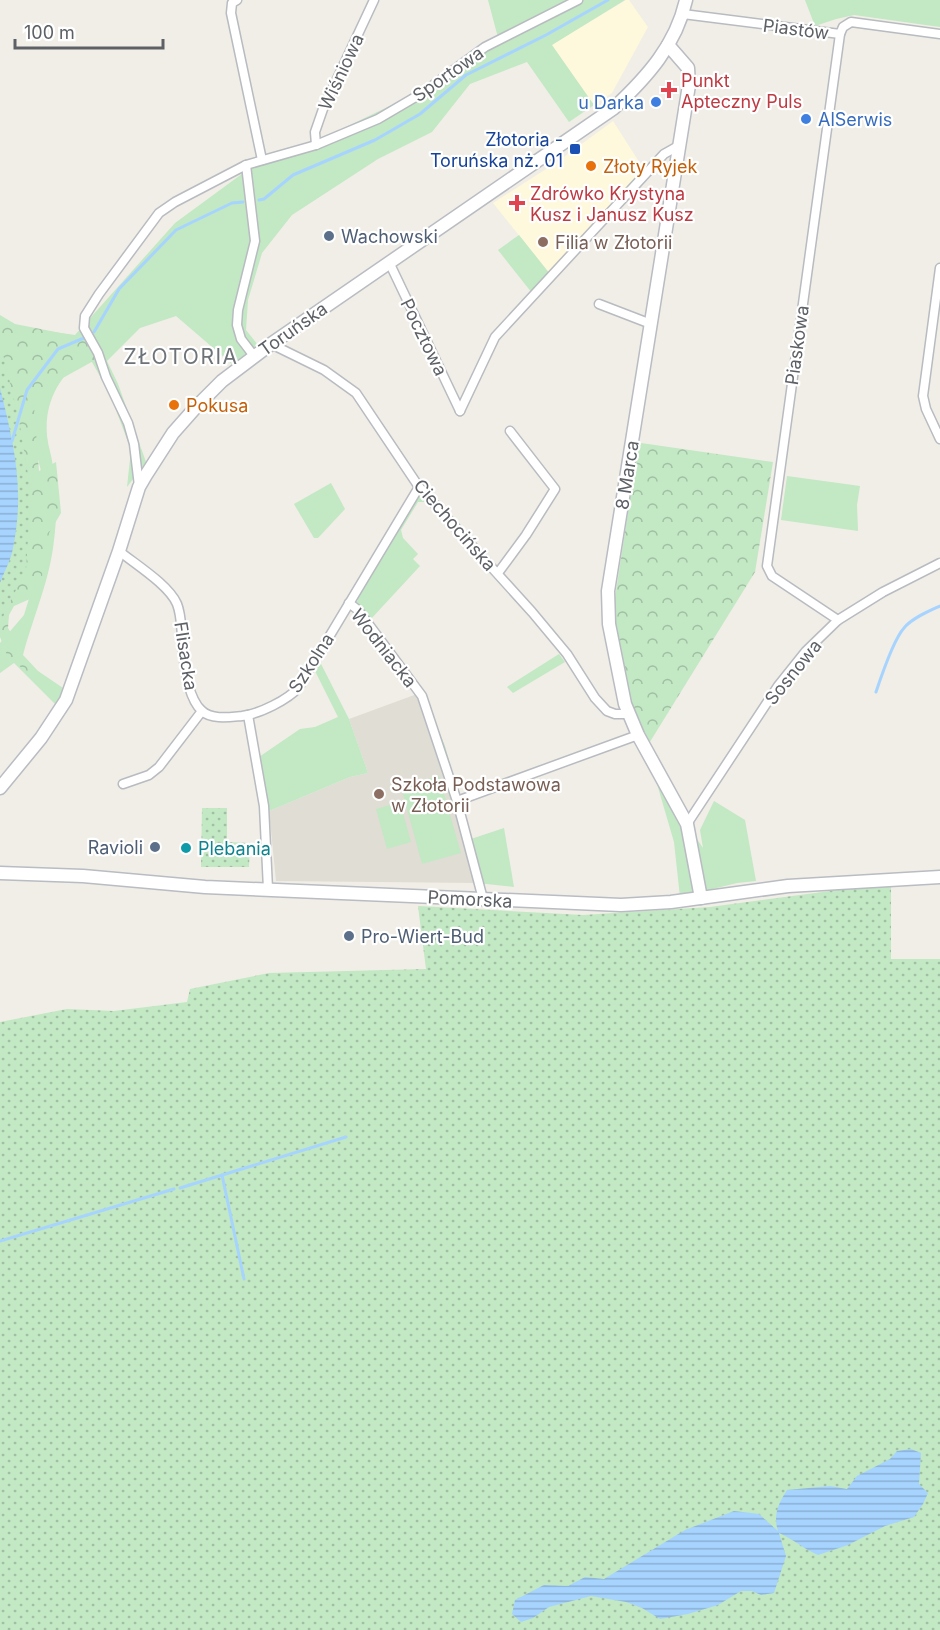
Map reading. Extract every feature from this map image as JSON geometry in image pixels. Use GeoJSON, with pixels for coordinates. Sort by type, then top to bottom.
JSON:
{"type":"FeatureCollection","features":[{"type":"Feature","properties":{"kind":"main road","name":"Toruńska"},"geometry":{"type":"LineString","coordinates":[[0,788],[41,738],[66,700],[119,551],[139,487],[173,434],[196,407],[222,381],[271,344],[614,108],[645,78],[668,45],[683,14],[686,0]]}},
{"type":"Feature","properties":{"kind":"main road","name":"8 Marca"},"geometry":{"type":"LineString","coordinates":[[668,45],[685,63],[689,72],[680,145],[608,591],[609,624],[625,704],[638,735],[687,824],[701,898]]}},
{"type":"Feature","properties":{"kind":"main road","name":"Pomorska"},"geometry":{"type":"LineString","coordinates":[[0,873],[74,876],[205,887],[621,905],[654,904],[788,886],[940,877]]}},
{"type":"Feature","properties":{"kind":"street"},"geometry":{"type":"LineString","coordinates":[[237,0],[232,3],[231,13],[262,160]]}},
{"type":"Feature","properties":{"kind":"street","name":"Wiśniowa"},"geometry":{"type":"LineString","coordinates":[[316,145],[315,132],[323,109],[374,0]]}},
{"type":"Feature","properties":{"kind":"street","name":"Sportowa"},"geometry":{"type":"LineString","coordinates":[[139,487],[134,444],[128,423],[106,377],[98,353],[84,328],[85,316],[99,294],[159,213],[175,202],[246,165],[316,145],[378,120],[424,92],[485,47],[578,0]]}},
{"type":"Feature","properties":{"kind":"street","name":"Piastów"},"geometry":{"type":"LineString","coordinates":[[683,14],[840,34],[843,27],[851,22],[940,33]]}},
{"type":"Feature","properties":{"kind":"street","name":"Piaskowa"},"geometry":{"type":"LineString","coordinates":[[838,620],[772,576],[766,566],[840,34]]}},
{"type":"Feature","properties":{"kind":"street","name":"Pocztowa"},"geometry":{"type":"LineString","coordinates":[[389,262],[460,411],[495,337],[664,154],[680,145]]}},
{"type":"Feature","properties":{"kind":"street"},"geometry":{"type":"LineString","coordinates":[[246,165],[255,241],[238,310],[237,325],[241,339],[254,357]]}},
{"type":"Feature","properties":{"kind":"street"},"geometry":{"type":"LineString","coordinates":[[940,268],[923,396],[926,409],[940,439]]}},
{"type":"Feature","properties":{"kind":"street"},"geometry":{"type":"LineString","coordinates":[[599,304],[651,324]]}},
{"type":"Feature","properties":{"kind":"street","name":"Ciechocińska"},"geometry":{"type":"LineString","coordinates":[[271,344],[324,370],[356,393],[419,487],[498,573],[567,654],[595,698],[607,711],[615,714],[629,714]]}},
{"type":"Feature","properties":{"kind":"street"},"geometry":{"type":"LineString","coordinates":[[498,573],[526,535],[555,489],[510,431]]}},
{"type":"Feature","properties":{"kind":"street","name":"Szkolna"},"geometry":{"type":"LineString","coordinates":[[202,711],[212,716],[227,718],[248,715],[287,699],[293,694],[419,487]]}},
{"type":"Feature","properties":{"kind":"street","name":"Flisacka"},"geometry":{"type":"LineString","coordinates":[[119,551],[176,602],[180,615],[185,668],[193,698],[202,711]]}},
{"type":"Feature","properties":{"kind":"street","name":"Sosnowa"},"geometry":{"type":"LineString","coordinates":[[687,824],[778,686],[806,651],[838,620],[883,592],[940,563]]}},
{"type":"Feature","properties":{"kind":"street","name":"Wodniacka"},"geometry":{"type":"LineString","coordinates":[[349,603],[358,610],[422,696],[457,801],[483,900]]}},
{"type":"Feature","properties":{"kind":"street"},"geometry":{"type":"LineString","coordinates":[[123,784],[149,775],[159,767],[202,711]]}},
{"type":"Feature","properties":{"kind":"street"},"geometry":{"type":"LineString","coordinates":[[248,715],[264,806],[268,889]]}},
{"type":"Feature","properties":{"kind":"street"},"geometry":{"type":"LineString","coordinates":[[457,801],[638,735]]}},
{"type":"Feature","properties":{"kind":"shaded area"},"geometry":{"type":"Polygon","coordinates":[[[629,0],[648,27],[612,93],[594,105],[551,45],[629,0]]]}},
{"type":"Feature","properties":{"kind":"shaded area"},"geometry":{"type":"Polygon","coordinates":[[[613,121],[645,171],[550,274],[493,203],[557,162],[613,121]]]}},
{"type":"Feature","properties":{"kind":"shaded area","name":"Szkoła Podstawowa w Złotorii"},"geometry":{"type":"Polygon","coordinates":[[[417,694],[477,883],[276,881],[269,811],[350,777],[368,773],[349,719],[417,694]]]}},
{"type":"Feature","properties":{"kind":"green space"},"geometry":{"type":"Polygon","coordinates":[[[488,0],[625,0],[552,45],[594,105],[569,122],[527,62],[470,84],[432,132],[378,159],[292,215],[262,253],[248,300],[246,330],[258,345],[233,365],[176,316],[140,328],[107,361],[118,384],[146,462],[127,487],[131,450],[110,394],[88,355],[78,362],[56,389],[48,411],[47,436],[56,495],[55,531],[49,570],[23,655],[38,671],[63,688],[57,706],[14,663],[0,673],[0,643],[24,615],[35,579],[41,471],[0,322],[4,325],[75,335],[175,223],[250,168],[321,139],[398,102],[460,61],[500,45],[488,0]]]}},
{"type":"Feature","properties":{"kind":"green space"},"geometry":{"type":"Polygon","coordinates":[[[805,0],[940,0],[940,27],[854,15],[815,26],[805,0]]]}},
{"type":"Feature","properties":{"kind":"green space"},"geometry":{"type":"Polygon","coordinates":[[[519,235],[550,274],[532,293],[498,250],[519,235]]]}},
{"type":"Feature","properties":{"kind":"green space"},"geometry":{"type":"Polygon","coordinates":[[[0,315],[15,324],[81,337],[94,348],[97,359],[41,390],[34,406],[39,471],[56,462],[61,513],[49,533],[39,595],[14,606],[9,615],[8,628],[31,676],[7,655],[0,637],[0,315]]]}},
{"type":"Feature","properties":{"kind":"green space"},"geometry":{"type":"Polygon","coordinates":[[[0,349],[19,420],[31,493],[26,569],[0,623],[0,349]]]}},
{"type":"Feature","properties":{"kind":"green space"},"geometry":{"type":"Polygon","coordinates":[[[641,443],[773,462],[755,572],[648,745],[626,700],[613,611],[637,453],[641,443]]]}},
{"type":"Feature","properties":{"kind":"green space"},"geometry":{"type":"Polygon","coordinates":[[[787,476],[860,486],[857,505],[858,531],[781,520],[787,476]]]}},
{"type":"Feature","properties":{"kind":"green space"},"geometry":{"type":"Polygon","coordinates":[[[331,483],[345,509],[318,538],[314,538],[294,504],[331,483]]]}},
{"type":"Feature","properties":{"kind":"green space"},"geometry":{"type":"Polygon","coordinates":[[[420,495],[427,502],[418,502],[401,530],[403,538],[418,554],[413,559],[420,566],[370,620],[422,690],[445,746],[471,839],[504,828],[514,887],[477,883],[417,694],[351,609],[358,600],[355,597],[420,495]]]}},
{"type":"Feature","properties":{"kind":"green space"},"geometry":{"type":"Polygon","coordinates":[[[559,654],[565,662],[513,693],[507,687],[559,654]]]}},
{"type":"Feature","properties":{"kind":"green space"},"geometry":{"type":"Polygon","coordinates":[[[319,660],[349,719],[368,773],[350,777],[269,811],[259,757],[300,729],[315,727],[338,717],[314,669],[319,660]]]}},
{"type":"Feature","properties":{"kind":"green space"},"geometry":{"type":"Polygon","coordinates":[[[439,776],[461,853],[422,864],[401,787],[439,776]]]}},
{"type":"Feature","properties":{"kind":"green space"},"geometry":{"type":"Polygon","coordinates":[[[655,777],[703,848],[700,830],[714,801],[745,820],[756,881],[737,883],[680,897],[674,842],[655,777]]]}},
{"type":"Feature","properties":{"kind":"green space"},"geometry":{"type":"Polygon","coordinates":[[[400,802],[411,842],[387,849],[376,809],[400,802]]]}},
{"type":"Feature","properties":{"kind":"green space"},"geometry":{"type":"Polygon","coordinates":[[[202,808],[227,808],[227,842],[250,843],[249,867],[201,867],[202,808]]]}},
{"type":"Feature","properties":{"kind":"green space"},"geometry":{"type":"Polygon","coordinates":[[[891,883],[891,959],[940,959],[940,1630],[0,1630],[0,1022],[67,1009],[114,1011],[187,1002],[190,989],[269,973],[426,969],[418,906],[583,915],[710,907],[891,883]]]}},
{"type":"Feature","properties":{"kind":"water"},"geometry":{"type":"Polygon","coordinates":[[[0,388],[10,428],[16,467],[18,506],[12,552],[0,583],[0,388]]]}},
{"type":"Feature","properties":{"kind":"water"},"geometry":{"type":"Polygon","coordinates":[[[911,1449],[921,1453],[919,1484],[928,1493],[914,1517],[885,1526],[848,1545],[818,1555],[779,1533],[786,1556],[774,1593],[761,1595],[752,1591],[741,1591],[718,1605],[660,1619],[626,1602],[591,1596],[549,1607],[533,1618],[521,1622],[512,1614],[515,1600],[544,1585],[568,1586],[585,1577],[604,1579],[685,1530],[734,1511],[759,1514],[778,1531],[777,1510],[787,1490],[830,1486],[847,1489],[857,1476],[890,1459],[897,1451],[911,1449]]]}},
{"type":"Feature","properties":{"kind":"waterway"},"geometry":{"type":"LineString","coordinates":[[259,200],[264,199],[293,175],[375,140],[420,114],[466,75],[546,35],[608,0]]}},
{"type":"Feature","properties":{"kind":"waterway"},"geometry":{"type":"LineString","coordinates":[[94,332],[119,289],[176,230],[232,203],[243,202]]}},
{"type":"Feature","properties":{"kind":"waterway"},"geometry":{"type":"LineString","coordinates":[[12,441],[27,390],[58,349],[84,338]]}},
{"type":"Feature","properties":{"kind":"waterway"},"geometry":{"type":"LineString","coordinates":[[876,692],[900,633],[907,624],[940,606]]}},
{"type":"Feature","properties":{"kind":"waterway"},"geometry":{"type":"LineString","coordinates":[[180,1188],[346,1137]]}},
{"type":"Feature","properties":{"kind":"waterway"},"geometry":{"type":"LineString","coordinates":[[222,1175],[244,1279]]}},
{"type":"Feature","properties":{"kind":"waterway"},"geometry":{"type":"LineString","coordinates":[[0,1241],[174,1189]]}},
{"type":"Feature","properties":{"kind":"place","name":"Punkt Apteczny Puls"},"geometry":{"type":"Point","coordinates":[669,90]}},
{"type":"Feature","properties":{"kind":"place","name":"u Darka"},"geometry":{"type":"Point","coordinates":[656,102]}},
{"type":"Feature","properties":{"kind":"place","name":"AlSerwis"},"geometry":{"type":"Point","coordinates":[806,119]}},
{"type":"Feature","properties":{"kind":"place","name":"Złotoria - Toruńska nż. 01"},"geometry":{"type":"Point","coordinates":[575,149]}},
{"type":"Feature","properties":{"kind":"place","name":"Złoty Ryjek"},"geometry":{"type":"Point","coordinates":[591,166]}},
{"type":"Feature","properties":{"kind":"place","name":"Zdrówko Krystyna Kusz i Janusz Kusz"},"geometry":{"type":"Point","coordinates":[517,203]}},
{"type":"Feature","properties":{"kind":"place","name":"Wachowski"},"geometry":{"type":"Point","coordinates":[329,236]}},
{"type":"Feature","properties":{"kind":"place","name":"Filia w Złotorii"},"geometry":{"type":"Point","coordinates":[543,242]}},
{"type":"Feature","properties":{"kind":"place","name":"Pokusa"},"geometry":{"type":"Point","coordinates":[174,405]}},
{"type":"Feature","properties":{"kind":"place","name":"Szkoła Podstawowa w Złotorii"},"geometry":{"type":"Point","coordinates":[379,794]}},
{"type":"Feature","properties":{"kind":"place","name":"Ravioli"},"geometry":{"type":"Point","coordinates":[155,847]}},
{"type":"Feature","properties":{"kind":"place","name":"Plebania"},"geometry":{"type":"Point","coordinates":[186,848]}},
{"type":"Feature","properties":{"kind":"place","name":"Pro-Wiert-Bud"},"geometry":{"type":"Point","coordinates":[349,936]}},
{"type":"Feature","properties":{"kind":"district","name":"ZŁOTORIA"},"geometry":{"type":"Point","coordinates":[181,356]}}]}
